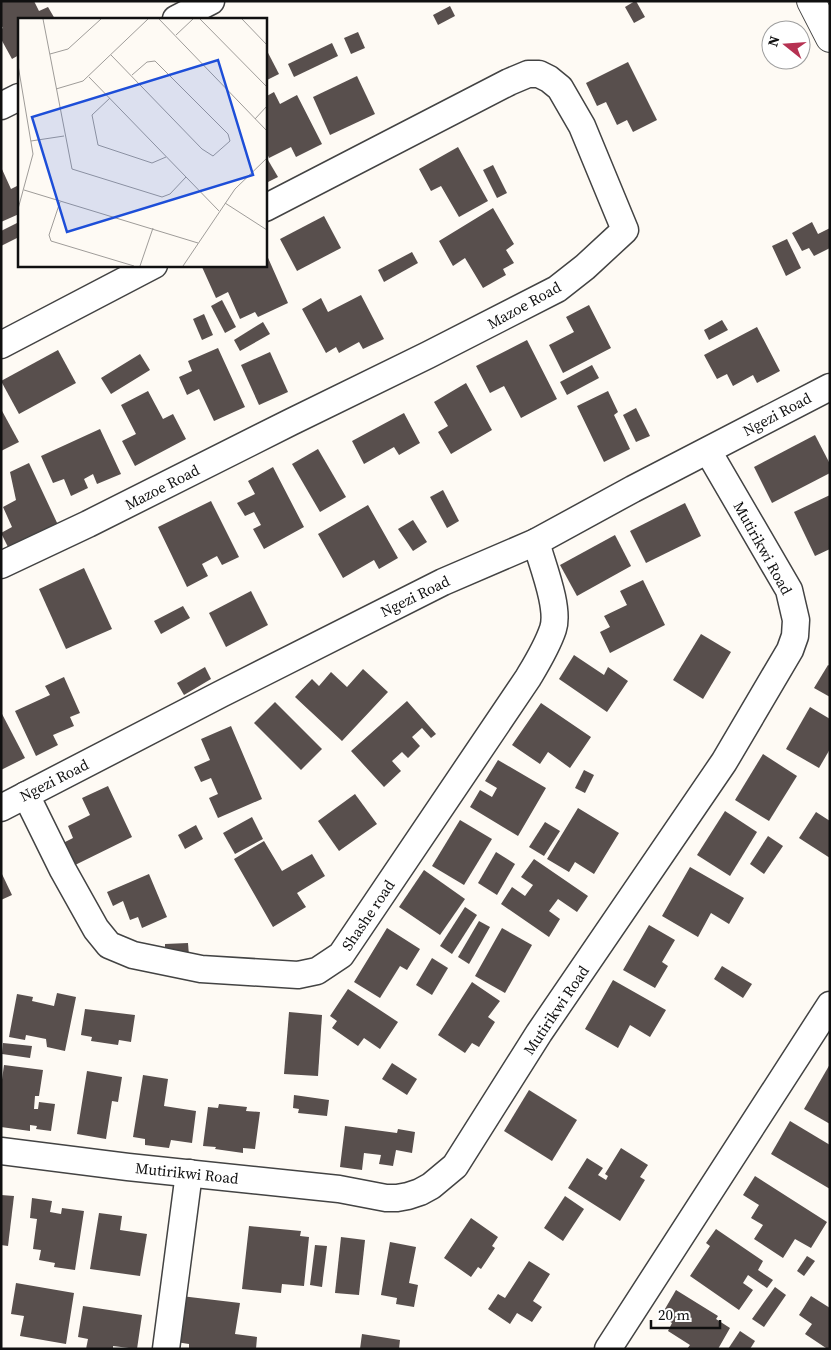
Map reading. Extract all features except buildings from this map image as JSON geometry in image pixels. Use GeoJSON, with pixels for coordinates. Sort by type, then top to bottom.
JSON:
{"type":"FeatureCollection","features":[{"type":"Feature","properties":{"kind":"street"},"geometry":{"type":"LineString","coordinates":[[178,18],[210,1]]}},
{"type":"Feature","properties":{"kind":"street"},"geometry":{"type":"LineString","coordinates":[[811,1],[830,38]]}},
{"type":"Feature","properties":{"kind":"street","name":"Mazoe Road"},"geometry":{"type":"LineString","coordinates":[[1,565],[88,524],[557,289],[585,267],[625,230],[582,126],[560,88],[539,74],[528,74],[509,82],[266,207]]}},
{"type":"Feature","properties":{"kind":"street"},"geometry":{"type":"LineString","coordinates":[[1,106],[18,98]]}},
{"type":"Feature","properties":{"kind":"street"},"geometry":{"type":"LineString","coordinates":[[1,345],[152,266]]}},
{"type":"Feature","properties":{"kind":"street","name":"Ngezi Road"},"geometry":{"type":"LineString","coordinates":[[1,808],[443,582],[536,542],[830,386]]}},
{"type":"Feature","properties":{"kind":"street","name":"Mutirikwi Road"},"geometry":{"type":"LineString","coordinates":[[1,1150],[338,1189],[386,1198],[397,1198],[420,1192],[431,1186],[455,1166],[539,1034],[724,762],[790,650],[795,636],[796,620],[789,590],[708,451]]}},
{"type":"Feature","properties":{"kind":"street","name":"Shashe road"},"geometry":{"type":"LineString","coordinates":[[26,796],[63,870],[96,929],[109,945],[133,955],[201,969],[298,975],[317,971],[341,954],[528,678],[544,650],[554,627],[554,605],[536,542]]}},
{"type":"Feature","properties":{"kind":"street"},"geometry":{"type":"LineString","coordinates":[[618,1345],[830,1005]]}},
{"type":"Feature","properties":{"kind":"street"},"geometry":{"type":"LineString","coordinates":[[166,1349],[189,1173]]}}]}
